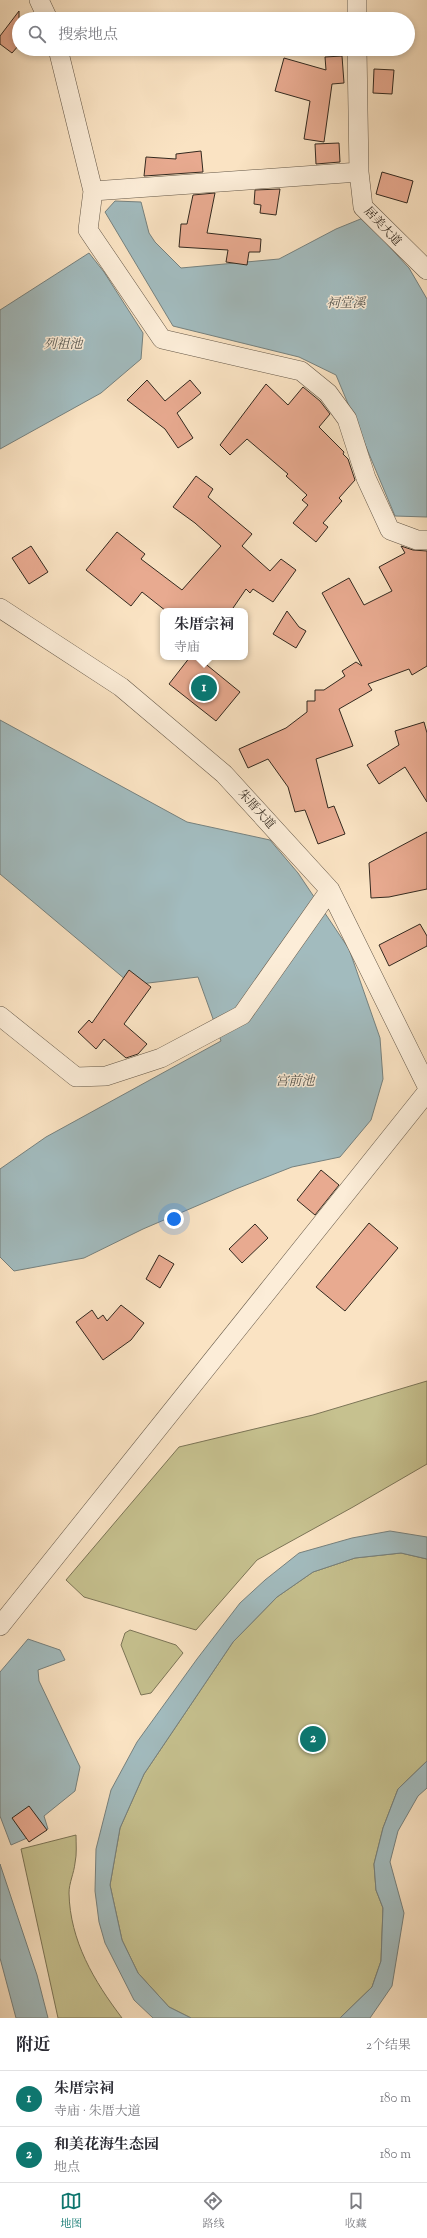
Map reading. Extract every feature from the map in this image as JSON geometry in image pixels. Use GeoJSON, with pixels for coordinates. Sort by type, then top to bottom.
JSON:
{"type":"FeatureCollection","features":[{"type":"Feature","properties":{"kind":"street"},"geometry":{"type":"LineString","coordinates":[[39,0],[45,12]]}},
{"type":"Feature","properties":{"kind":"street"},"geometry":{"type":"LineString","coordinates":[[357,0],[357,12]]}},
{"type":"Feature","properties":{"kind":"street"},"geometry":{"type":"LineString","coordinates":[[60,56],[93,191],[88,230],[162,339],[301,372],[328,392],[347,419],[366,478],[390,530],[417,540],[427,540]]}},
{"type":"Feature","properties":{"kind":"street","name":"居美大道"},"geometry":{"type":"LineString","coordinates":[[358,56],[359,172],[363,207],[427,270]]}},
{"type":"Feature","properties":{"kind":"street"},"geometry":{"type":"LineString","coordinates":[[93,191],[359,172]]}},
{"type":"Feature","properties":{"kind":"street","name":"朱厝大道"},"geometry":{"type":"LineString","coordinates":[[0,608],[121,687],[224,774],[330,890],[427,1086]]}},
{"type":"Feature","properties":{"kind":"street"},"geometry":{"type":"LineString","coordinates":[[0,1016],[76,1077],[106,1076],[161,1058],[242,1015],[330,890]]}},
{"type":"Feature","properties":{"kind":"street"},"geometry":{"type":"LineString","coordinates":[[0,1626],[427,1092]]}},
{"type":"Feature","properties":{"kind":"shaded area"},"geometry":{"type":"Polygon","coordinates":[[[427,1381],[427,1464],[257,1560],[196,1630],[84,1597],[66,1580],[179,1447],[313,1415],[427,1381]]]}},
{"type":"Feature","properties":{"kind":"shaded area"},"geometry":{"type":"Polygon","coordinates":[[[401,1553],[427,1559],[427,1761],[398,1789],[383,1828],[374,1864],[376,1890],[383,1908],[381,1961],[372,1987],[340,2018],[191,2018],[169,2007],[138,1973],[122,1940],[110,1885],[120,1828],[144,1774],[233,1642],[277,1597],[313,1572],[355,1558],[401,1553]]]}},
{"type":"Feature","properties":{"kind":"shaded area"},"geometry":{"type":"Polygon","coordinates":[[[130,1630],[176,1645],[183,1653],[151,1693],[141,1695],[121,1645],[125,1633],[130,1630]]]}},
{"type":"Feature","properties":{"kind":"shaded area"},"geometry":{"type":"Polygon","coordinates":[[[76,1835],[76,1860],[69,1893],[70,1911],[74,1928],[85,1960],[93,1975],[122,2018],[58,2018],[21,1849],[76,1835]]]}},
{"type":"Feature","properties":{"kind":"water","name":"祠堂溪"},"geometry":{"type":"Polygon","coordinates":[[[115,201],[141,202],[149,233],[155,242],[181,268],[279,259],[336,229],[363,218],[409,268],[427,299],[427,517],[395,516],[336,375],[299,357],[173,326],[105,212],[115,201]]]}},
{"type":"Feature","properties":{"kind":"water","name":"列祖池"},"geometry":{"type":"Polygon","coordinates":[[[89,253],[104,272],[143,333],[141,359],[101,393],[0,449],[0,310],[89,253]]]}},
{"type":"Feature","properties":{"kind":"water","name":"宫前池"},"geometry":{"type":"Polygon","coordinates":[[[0,720],[187,822],[270,840],[298,873],[349,949],[380,1038],[383,1079],[371,1120],[340,1157],[292,1167],[236,1189],[143,1229],[84,1258],[14,1271],[0,1257],[0,1169],[46,1137],[221,1041],[198,977],[132,985],[0,874],[0,720]]]}},
{"type":"Feature","properties":{"kind":"water"},"geometry":{"type":"Polygon","coordinates":[[[390,1531],[427,1537],[427,1559],[401,1553],[355,1558],[313,1572],[277,1597],[233,1642],[144,1774],[120,1828],[110,1885],[122,1940],[138,1973],[169,2007],[191,2018],[153,2018],[134,2000],[105,1943],[99,1922],[95,1891],[96,1849],[111,1790],[137,1742],[197,1659],[240,1603],[265,1580],[299,1553],[352,1538],[390,1531]]]}},
{"type":"Feature","properties":{"kind":"water"},"geometry":{"type":"Polygon","coordinates":[[[28,1639],[60,1650],[65,1660],[38,1670],[39,1681],[80,1767],[75,1791],[44,1816],[48,1829],[11,1845],[0,1816],[0,1672],[28,1639]]]}},
{"type":"Feature","properties":{"kind":"water"},"geometry":{"type":"Polygon","coordinates":[[[427,1761],[427,1788],[418,1796],[398,1831],[390,1862],[404,1913],[392,1986],[370,2018],[340,2018],[372,1987],[381,1961],[383,1908],[376,1890],[374,1864],[383,1828],[398,1789],[427,1761]]]}},
{"type":"Feature","properties":{"kind":"water"},"geometry":{"type":"Polygon","coordinates":[[[0,1864],[37,1975],[48,2018],[16,2018],[0,1958],[0,1864]]]}},
{"type":"Feature","properties":{"kind":"building"},"geometry":{"type":"Polygon","coordinates":[[[12,20],[12,53],[0,44],[0,36],[12,20]]]}},
{"type":"Feature","properties":{"kind":"building"},"geometry":{"type":"Polygon","coordinates":[[[342,56],[344,83],[332,84],[324,142],[304,139],[310,101],[275,91],[284,58],[326,70],[325,57],[342,56]]]}},
{"type":"Feature","properties":{"kind":"building"},"geometry":{"type":"Polygon","coordinates":[[[374,69],[394,70],[392,94],[373,93],[374,69]]]}},
{"type":"Feature","properties":{"kind":"building"},"geometry":{"type":"Polygon","coordinates":[[[339,143],[340,162],[316,164],[315,144],[339,143]]]}},
{"type":"Feature","properties":{"kind":"building"},"geometry":{"type":"Polygon","coordinates":[[[201,151],[203,172],[144,176],[146,157],[176,159],[176,154],[201,151]]]}},
{"type":"Feature","properties":{"kind":"building"},"geometry":{"type":"Polygon","coordinates":[[[382,172],[413,181],[407,203],[376,194],[382,172]]]}},
{"type":"Feature","properties":{"kind":"building"},"geometry":{"type":"Polygon","coordinates":[[[280,189],[276,215],[260,213],[261,205],[254,204],[255,190],[280,189]]]}},
{"type":"Feature","properties":{"kind":"building"},"geometry":{"type":"Polygon","coordinates":[[[215,193],[207,233],[261,239],[260,252],[249,252],[247,265],[226,262],[228,250],[179,247],[181,224],[187,224],[193,195],[215,193]]]}},
{"type":"Feature","properties":{"kind":"building"},"geometry":{"type":"Polygon","coordinates":[[[147,380],[165,401],[190,380],[201,393],[177,413],[193,438],[178,448],[165,429],[127,400],[147,380]]]}},
{"type":"Feature","properties":{"kind":"building"},"geometry":{"type":"Polygon","coordinates":[[[266,384],[288,405],[303,387],[320,401],[330,414],[319,427],[344,452],[343,454],[348,459],[355,480],[339,498],[342,501],[323,523],[328,527],[316,542],[293,523],[308,505],[302,500],[307,495],[286,476],[288,474],[247,439],[230,455],[220,445],[266,384]]]}},
{"type":"Feature","properties":{"kind":"building"},"geometry":{"type":"Polygon","coordinates":[[[196,476],[213,489],[208,497],[252,534],[242,546],[270,571],[281,559],[296,570],[273,602],[253,589],[250,593],[246,589],[233,608],[162,608],[142,592],[131,606],[86,570],[117,532],[145,554],[141,559],[182,590],[221,546],[195,523],[173,507],[196,476]]]}},
{"type":"Feature","properties":{"kind":"building"},"geometry":{"type":"Polygon","coordinates":[[[31,546],[48,572],[29,584],[12,558],[31,546]]]}},
{"type":"Feature","properties":{"kind":"building"},"geometry":{"type":"Polygon","coordinates":[[[401,546],[413,550],[427,551],[427,666],[412,675],[409,669],[368,684],[372,690],[339,709],[353,746],[316,759],[328,808],[334,806],[345,834],[318,844],[305,810],[295,812],[288,787],[268,759],[248,768],[239,749],[286,728],[307,712],[307,701],[315,701],[315,690],[324,690],[345,676],[342,671],[356,662],[362,666],[322,593],[349,578],[364,605],[392,591],[379,567],[405,553],[401,546]]]}},
{"type":"Feature","properties":{"kind":"building"},"geometry":{"type":"Polygon","coordinates":[[[287,611],[299,627],[306,631],[296,648],[273,634],[287,611]]]}},
{"type":"Feature","properties":{"kind":"building"},"geometry":{"type":"Polygon","coordinates":[[[188,660],[201,660],[240,692],[216,721],[169,684],[188,660]]]}},
{"type":"Feature","properties":{"kind":"building"},"geometry":{"type":"Polygon","coordinates":[[[424,722],[427,733],[427,802],[405,767],[379,784],[367,765],[399,745],[395,731],[424,722]]]}},
{"type":"Feature","properties":{"kind":"building"},"geometry":{"type":"Polygon","coordinates":[[[427,832],[427,889],[389,897],[371,898],[369,863],[427,832]]]}},
{"type":"Feature","properties":{"kind":"building"},"geometry":{"type":"Polygon","coordinates":[[[420,924],[427,936],[427,946],[389,966],[379,945],[420,924]]]}},
{"type":"Feature","properties":{"kind":"building"},"geometry":{"type":"Polygon","coordinates":[[[129,970],[151,987],[124,1024],[147,1044],[138,1054],[126,1058],[104,1039],[96,1049],[78,1032],[89,1020],[92,1023],[129,970]]]}},
{"type":"Feature","properties":{"kind":"building"},"geometry":{"type":"Polygon","coordinates":[[[321,1170],[339,1185],[315,1215],[297,1200],[321,1170]]]}},
{"type":"Feature","properties":{"kind":"building"},"geometry":{"type":"Polygon","coordinates":[[[369,1223],[398,1248],[345,1311],[316,1287],[369,1223]]]}},
{"type":"Feature","properties":{"kind":"building"},"geometry":{"type":"Polygon","coordinates":[[[255,1224],[268,1238],[242,1263],[229,1249],[255,1224]]]}},
{"type":"Feature","properties":{"kind":"building"},"geometry":{"type":"Polygon","coordinates":[[[159,1255],[174,1264],[160,1288],[146,1279],[159,1255]]]}},
{"type":"Feature","properties":{"kind":"building"},"geometry":{"type":"Polygon","coordinates":[[[121,1305],[144,1323],[131,1340],[103,1360],[76,1322],[92,1310],[98,1319],[103,1315],[107,1321],[121,1305]]]}},
{"type":"Feature","properties":{"kind":"building"},"geometry":{"type":"Polygon","coordinates":[[[29,1806],[47,1830],[29,1842],[12,1818],[29,1806]]]}},
{"type":"Feature","properties":{"kind":"place","name":"朱厝宗祠"},"geometry":{"type":"Point","coordinates":[204,688]}},
{"type":"Feature","properties":{"kind":"place","name":"和美花海生态园"},"geometry":{"type":"Point","coordinates":[313,1739]}}]}
